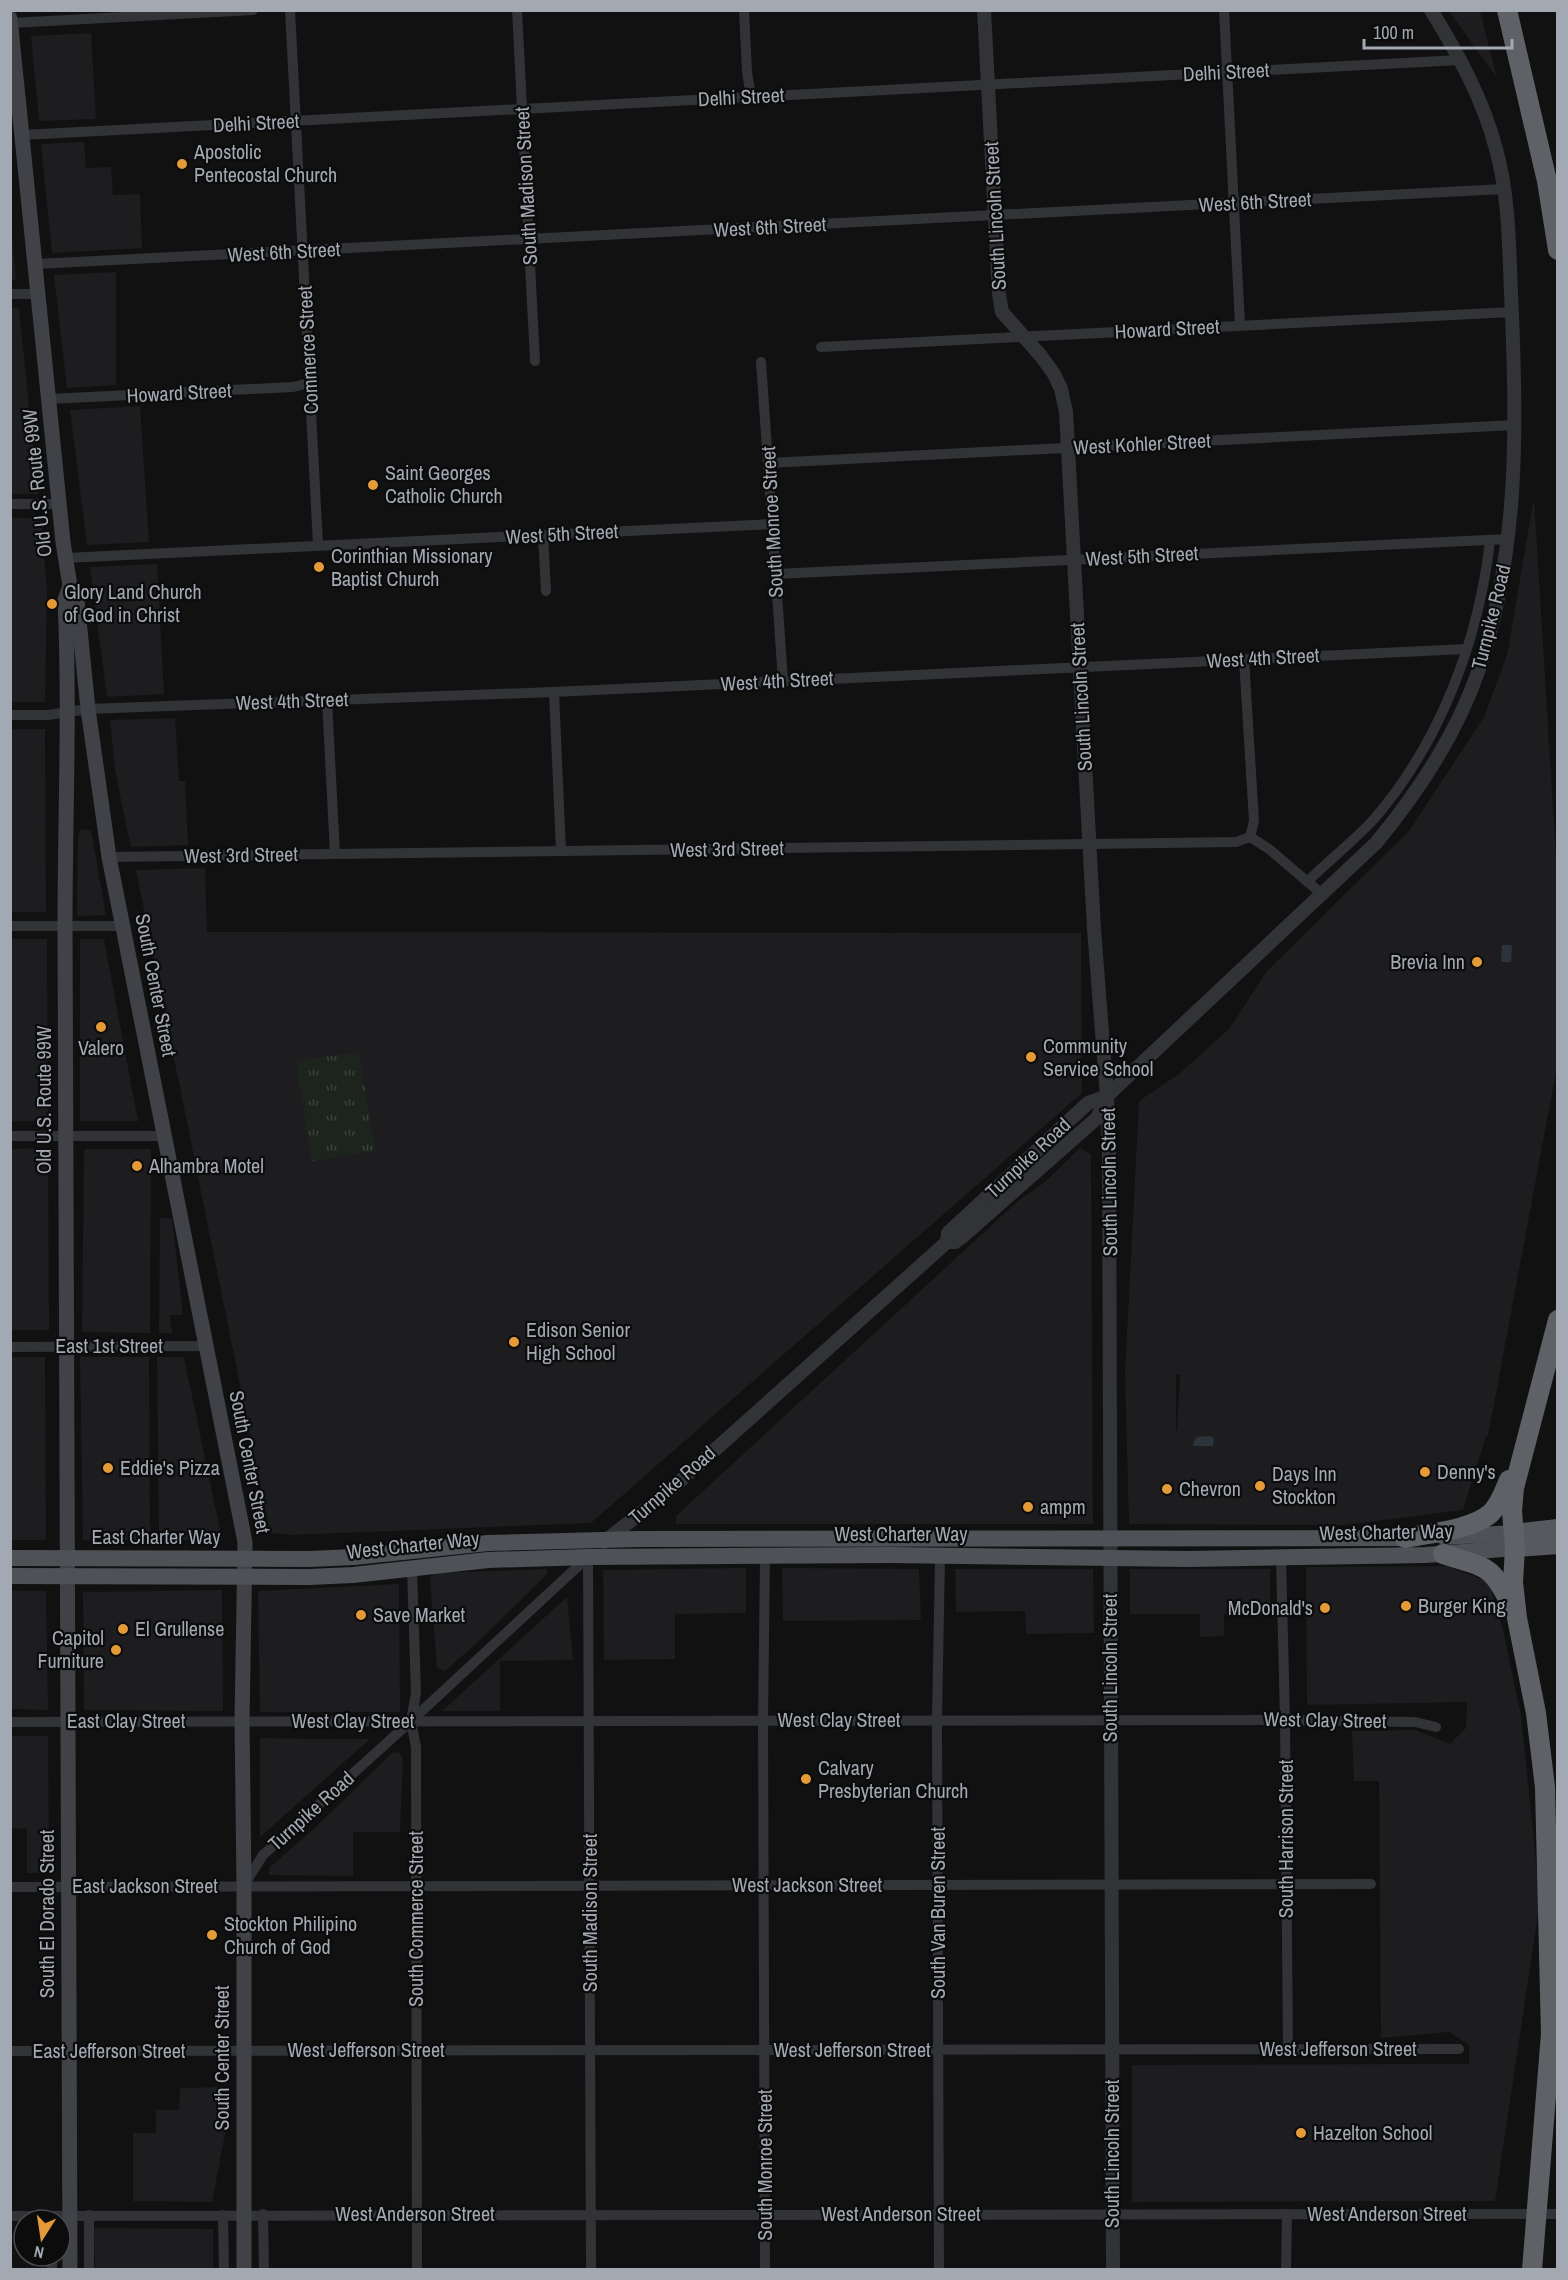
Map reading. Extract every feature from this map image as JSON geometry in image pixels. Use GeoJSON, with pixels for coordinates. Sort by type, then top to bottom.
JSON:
{"type":"FeatureCollection","features":[{"type":"Feature","properties":{"kind":"highway"},"geometry":{"type":"LineString","coordinates":[[1507,10],[1545,170],[1557,250]]}},
{"type":"Feature","properties":{"kind":"highway"},"geometry":{"type":"LineString","coordinates":[[1551,2034],[1542,1756],[1517,1618],[1513,1582],[1515,1541],[1512,1510],[1514,1488],[1528,1427],[1557,1320]]}},
{"type":"Feature","properties":{"kind":"highway"},"geometry":{"type":"LineString","coordinates":[[1405,1538],[1473,1523],[1492,1513],[1504,1494],[1528,1427]]}},
{"type":"Feature","properties":{"kind":"highway","name":"West Charter Way"},"geometry":{"type":"LineString","coordinates":[[1515,1541],[1557,1528]]}},
{"type":"Feature","properties":{"kind":"highway","name":"West Charter Way"},"geometry":{"type":"LineString","coordinates":[[1515,1541],[1557,1545]]}},
{"type":"Feature","properties":{"kind":"highway"},"geometry":{"type":"LineString","coordinates":[[1443,1554],[1485,1568],[1494,1574],[1517,1618]]}},
{"type":"Feature","properties":{"kind":"highway"},"geometry":{"type":"LineString","coordinates":[[1532,2270],[1557,1950]]}},
{"type":"Feature","properties":{"kind":"main road","name":"Old U.S. Route 99W"},"geometry":{"type":"LineString","coordinates":[[10,18],[65,558],[70,586],[77,600],[88,709]]}},
{"type":"Feature","properties":{"kind":"main road","name":"Old U.S. Route 99W"},"geometry":{"type":"LineString","coordinates":[[67,1558],[65,823],[69,713],[65,600],[70,586]]}},
{"type":"Feature","properties":{"kind":"main road","name":"South Center Street"},"geometry":{"type":"LineString","coordinates":[[88,709],[109,857],[245,1542],[242,1721],[244,2270]]}},
{"type":"Feature","properties":{"kind":"main road","name":"West Charter Way"},"geometry":{"type":"LineString","coordinates":[[245,1558],[354,1557],[488,1543],[606,1541],[1112,1538],[1405,1538],[1515,1541]]}},
{"type":"Feature","properties":{"kind":"main road"},"geometry":{"type":"LineString","coordinates":[[1281,1557],[1297,1547],[1344,1547],[1359,1538]]}},
{"type":"Feature","properties":{"kind":"main road"},"geometry":{"type":"LineString","coordinates":[[765,1557],[768,1549],[813,1547],[817,1540]]}},
{"type":"Feature","properties":{"kind":"main road"},"geometry":{"type":"LineString","coordinates":[[940,1557],[948,1549],[985,1548],[996,1540]]}},
{"type":"Feature","properties":{"kind":"main road","name":"West Charter Way"},"geometry":{"type":"LineString","coordinates":[[244,1576],[331,1576],[488,1560],[588,1557],[1188,1559],[1443,1554],[1515,1541]]}},
{"type":"Feature","properties":{"kind":"main road"},"geometry":{"type":"LineString","coordinates":[[10,1558],[67,1558]]}},
{"type":"Feature","properties":{"kind":"main road","name":"East Charter Way"},"geometry":{"type":"LineString","coordinates":[[67,1558],[245,1558]]}},
{"type":"Feature","properties":{"kind":"main road","name":"South El Dorado Street"},"geometry":{"type":"LineString","coordinates":[[67,1558],[69,2208]]}},
{"type":"Feature","properties":{"kind":"main road"},"geometry":{"type":"LineString","coordinates":[[10,1576],[68,1577]]}},
{"type":"Feature","properties":{"kind":"main road","name":"East Charter Way"},"geometry":{"type":"LineString","coordinates":[[68,1577],[244,1576]]}},
{"type":"Feature","properties":{"kind":"street"},"geometry":{"type":"LineString","coordinates":[[11,23],[253,10]]}},
{"type":"Feature","properties":{"kind":"street","name":"Commerce Street"},"geometry":{"type":"LineString","coordinates":[[290,10],[318,545]]}},
{"type":"Feature","properties":{"kind":"street","name":"South Madison Street"},"geometry":{"type":"LineString","coordinates":[[517,10],[535,361]]}},
{"type":"Feature","properties":{"kind":"street"},"geometry":{"type":"LineString","coordinates":[[744,10],[747,72],[751,97]]}},
{"type":"Feature","properties":{"kind":"street","name":"South Lincoln Street"},"geometry":{"type":"LineString","coordinates":[[984,10],[1002,312],[1054,374],[1061,389],[1066,412],[1094,929],[1107,1096],[1112,1538],[1110,1720],[1113,2270]]}},
{"type":"Feature","properties":{"kind":"street"},"geometry":{"type":"LineString","coordinates":[[1224,10],[1240,325]]}},
{"type":"Feature","properties":{"kind":"street","name":"Turnpike Road"},"geometry":{"type":"LineString","coordinates":[[947,1242],[955,1242],[962,1237],[1097,1118],[1107,1096],[1376,843],[1399,816],[1425,779],[1451,734],[1479,671],[1500,596],[1508,540],[1515,425],[1507,213],[1500,165],[1479,97],[1431,10]]}},
{"type":"Feature","properties":{"kind":"street","name":"Delhi Street"},"geometry":{"type":"LineString","coordinates":[[22,135],[1460,60]]}},
{"type":"Feature","properties":{"kind":"street","name":"West 6th Street"},"geometry":{"type":"LineString","coordinates":[[36,264],[1504,189]]}},
{"type":"Feature","properties":{"kind":"street"},"geometry":{"type":"LineString","coordinates":[[10,294],[39,294]]}},
{"type":"Feature","properties":{"kind":"street","name":"Howard Street"},"geometry":{"type":"LineString","coordinates":[[821,347],[1512,312]]}},
{"type":"Feature","properties":{"kind":"street","name":"South Monroe Street"},"geometry":{"type":"LineString","coordinates":[[761,362],[783,681]]}},
{"type":"Feature","properties":{"kind":"street","name":"Howard Street"},"geometry":{"type":"LineString","coordinates":[[49,399],[293,387],[309,383]]}},
{"type":"Feature","properties":{"kind":"street","name":"West Kohler Street"},"geometry":{"type":"LineString","coordinates":[[769,463],[1515,425]]}},
{"type":"Feature","properties":{"kind":"street"},"geometry":{"type":"LineString","coordinates":[[10,504],[59,504]]}},
{"type":"Feature","properties":{"kind":"street","name":"West 5th Street"},"geometry":{"type":"LineString","coordinates":[[65,558],[772,524]]}},
{"type":"Feature","properties":{"kind":"street"},"geometry":{"type":"LineString","coordinates":[[543,535],[546,591]]}},
{"type":"Feature","properties":{"kind":"street"},"geometry":{"type":"LineString","coordinates":[[1308,882],[1372,820],[1409,773],[1440,717],[1466,649],[1487,565],[1490,540]]}},
{"type":"Feature","properties":{"kind":"street","name":"West 5th Street"},"geometry":{"type":"LineString","coordinates":[[775,574],[1508,540]]}},
{"type":"Feature","properties":{"kind":"street","name":"West 4th Street"},"geometry":{"type":"LineString","coordinates":[[10,715],[69,713],[88,709],[554,692],[1466,649]]}},
{"type":"Feature","properties":{"kind":"street"},"geometry":{"type":"LineString","coordinates":[[1244,659],[1254,821],[1250,837],[1269,849],[1322,894]]}},
{"type":"Feature","properties":{"kind":"street"},"geometry":{"type":"LineString","coordinates":[[554,692],[561,851]]}},
{"type":"Feature","properties":{"kind":"street"},"geometry":{"type":"LineString","coordinates":[[327,700],[335,854]]}},
{"type":"Feature","properties":{"kind":"street","name":"West 3rd Street"},"geometry":{"type":"LineString","coordinates":[[109,857],[1236,842],[1250,837]]}},
{"type":"Feature","properties":{"kind":"street"},"geometry":{"type":"LineString","coordinates":[[10,926],[123,926]]}},
{"type":"Feature","properties":{"kind":"street","name":"Turnpike Road"},"geometry":{"type":"LineString","coordinates":[[244,1886],[263,1855],[588,1557],[670,1490],[947,1242],[948,1233],[1088,1103],[1107,1096]]}},
{"type":"Feature","properties":{"kind":"street"},"geometry":{"type":"LineString","coordinates":[[10,1136],[165,1136]]}},
{"type":"Feature","properties":{"kind":"street","name":"East 1st Street"},"geometry":{"type":"LineString","coordinates":[[10,1347],[207,1346]]}},
{"type":"Feature","properties":{"kind":"street","name":"South Madison Street"},"geometry":{"type":"LineString","coordinates":[[588,1557],[591,2270]]}},
{"type":"Feature","properties":{"kind":"street","name":"South Monroe Street"},"geometry":{"type":"LineString","coordinates":[[765,1557],[763,1721],[765,2270]]}},
{"type":"Feature","properties":{"kind":"street","name":"South Van Buren Street"},"geometry":{"type":"LineString","coordinates":[[939,2270],[937,1720],[940,1557]]}},
{"type":"Feature","properties":{"kind":"street","name":"South Harrison Street"},"geometry":{"type":"LineString","coordinates":[[1281,1557],[1288,2049]]}},
{"type":"Feature","properties":{"kind":"street","name":"South Commerce Street"},"geometry":{"type":"LineString","coordinates":[[412,1569],[416,1693],[411,1721],[416,1747],[417,2270]]}},
{"type":"Feature","properties":{"kind":"street","name":"West Clay Street"},"geometry":{"type":"LineString","coordinates":[[242,1721],[1285,1719],[1415,1722],[1436,1727]]}},
{"type":"Feature","properties":{"kind":"street","name":"East Clay Street"},"geometry":{"type":"LineString","coordinates":[[10,1722],[242,1721]]}},
{"type":"Feature","properties":{"kind":"street","name":"West Jackson Street"},"geometry":{"type":"LineString","coordinates":[[244,1886],[1371,1884]]}},
{"type":"Feature","properties":{"kind":"street","name":"East Jackson Street"},"geometry":{"type":"LineString","coordinates":[[10,1887],[244,1886]]}},
{"type":"Feature","properties":{"kind":"street","name":"West Jefferson Street"},"geometry":{"type":"LineString","coordinates":[[244,2051],[1459,2049]]}},
{"type":"Feature","properties":{"kind":"street","name":"East Jefferson Street"},"geometry":{"type":"LineString","coordinates":[[10,2051],[244,2051]]}},
{"type":"Feature","properties":{"kind":"street"},"geometry":{"type":"LineString","coordinates":[[263,2214],[264,2270]]}},
{"type":"Feature","properties":{"kind":"street"},"geometry":{"type":"LineString","coordinates":[[1286,2270],[1287,2214]]}},
{"type":"Feature","properties":{"kind":"street","name":"West Anderson Street"},"geometry":{"type":"LineString","coordinates":[[72,2215],[1557,2214]]}},
{"type":"Feature","properties":{"kind":"street"},"geometry":{"type":"LineString","coordinates":[[89,2215],[89,2270]]}},
{"type":"Feature","properties":{"kind":"street"},"geometry":{"type":"LineString","coordinates":[[223,2215],[224,2270]]}},
{"type":"Feature","properties":{"kind":"shaded area"},"geometry":{"type":"Polygon","coordinates":[[[1449,11],[1480,11],[1497,78],[1449,11]]]}},
{"type":"Feature","properties":{"kind":"shaded area"},"geometry":{"type":"Polygon","coordinates":[[[91,33],[96,119],[39,121],[31,36],[91,33]]]}},
{"type":"Feature","properties":{"kind":"shaded area"},"geometry":{"type":"Polygon","coordinates":[[[84,142],[86,168],[111,167],[113,195],[140,194],[142,248],[52,253],[41,144],[84,142]]]}},
{"type":"Feature","properties":{"kind":"shaded area"},"geometry":{"type":"Polygon","coordinates":[[[11,227],[16,280],[11,280],[11,227]]]}},
{"type":"Feature","properties":{"kind":"shaded area"},"geometry":{"type":"Polygon","coordinates":[[[116,272],[116,385],[67,388],[54,275],[116,272]]]}},
{"type":"Feature","properties":{"kind":"shaded area"},"geometry":{"type":"Polygon","coordinates":[[[10,308],[19,308],[38,494],[11,494],[10,308]]]}},
{"type":"Feature","properties":{"kind":"shaded area"},"geometry":{"type":"Polygon","coordinates":[[[140,406],[149,542],[87,545],[70,410],[140,406]]]}},
{"type":"Feature","properties":{"kind":"shaded area"},"geometry":{"type":"Polygon","coordinates":[[[1534,498],[1557,873],[1556,1072],[1488,1436],[1486,1436],[1463,1510],[1345,1525],[1129,1524],[1125,1373],[1139,1101],[1179,1074],[1230,1028],[1266,972],[1409,831],[1484,717],[1507,655],[1534,498]],[[1180,1374],[1176,1375],[1177,1430],[1180,1374]]]}},
{"type":"Feature","properties":{"kind":"shaded area"},"geometry":{"type":"Polygon","coordinates":[[[11,518],[41,518],[47,589],[45,702],[11,702],[11,518]]]}},
{"type":"Feature","properties":{"kind":"shaded area"},"geometry":{"type":"Polygon","coordinates":[[[157,564],[164,694],[107,697],[90,567],[157,564]]]}},
{"type":"Feature","properties":{"kind":"shaded area"},"geometry":{"type":"Polygon","coordinates":[[[175,718],[179,781],[185,781],[188,845],[131,847],[115,771],[110,720],[175,718]]]}},
{"type":"Feature","properties":{"kind":"shaded area"},"geometry":{"type":"Polygon","coordinates":[[[11,729],[45,729],[46,912],[11,912],[11,729]]]}},
{"type":"Feature","properties":{"kind":"shaded area"},"geometry":{"type":"Polygon","coordinates":[[[81,829],[91,830],[106,915],[77,916],[78,836],[81,829]]]}},
{"type":"Feature","properties":{"kind":"shaded area","name":"Edison Senior High School"},"geometry":{"type":"Polygon","coordinates":[[[205,868],[207,932],[1081,933],[1082,1093],[591,1523],[291,1535],[270,1533],[136,870],[205,868]]]}},
{"type":"Feature","properties":{"kind":"shaded area"},"geometry":{"type":"Polygon","coordinates":[[[10,939],[47,939],[48,1121],[11,1121],[10,939]]]}},
{"type":"Feature","properties":{"kind":"shaded area"},"geometry":{"type":"Polygon","coordinates":[[[80,939],[104,939],[138,1121],[80,1121],[80,939]]]}},
{"type":"Feature","properties":{"kind":"shaded area"},"geometry":{"type":"Polygon","coordinates":[[[1502,945],[1512,945],[1511,962],[1501,962],[1502,945]]]}},
{"type":"Feature","properties":{"kind":"shaded area"},"geometry":{"type":"Polygon","coordinates":[[[48,1148],[49,1330],[11,1330],[11,1149],[48,1148]]]}},
{"type":"Feature","properties":{"kind":"shaded area"},"geometry":{"type":"Polygon","coordinates":[[[1080,1148],[1091,1154],[1093,1524],[676,1524],[676,1516],[1018,1201],[1045,1182],[1080,1148]]]}},
{"type":"Feature","properties":{"kind":"shaded area"},"geometry":{"type":"Polygon","coordinates":[[[86,1149],[151,1149],[150,1333],[82,1332],[84,1152],[86,1149]]]}},
{"type":"Feature","properties":{"kind":"shaded area"},"geometry":{"type":"Polygon","coordinates":[[[160,1218],[172,1218],[183,1315],[170,1315],[172,1333],[159,1333],[160,1218]]]}},
{"type":"Feature","properties":{"kind":"shaded area"},"geometry":{"type":"Polygon","coordinates":[[[11,1357],[45,1357],[46,1540],[11,1540],[11,1357]]]}},
{"type":"Feature","properties":{"kind":"shaded area"},"geometry":{"type":"Polygon","coordinates":[[[80,1357],[149,1357],[150,1540],[83,1540],[80,1357]]]}},
{"type":"Feature","properties":{"kind":"shaded area"},"geometry":{"type":"Polygon","coordinates":[[[157,1357],[184,1357],[222,1540],[159,1540],[157,1357]]]}},
{"type":"Feature","properties":{"kind":"shaded area"},"geometry":{"type":"Polygon","coordinates":[[[1197,1437],[1214,1438],[1213,1446],[1193,1446],[1197,1437]]]}},
{"type":"Feature","properties":{"kind":"shaded area"},"geometry":{"type":"Polygon","coordinates":[[[1447,1566],[1489,1582],[1502,1626],[1521,1715],[1540,1901],[1495,2201],[1132,2202],[1132,2065],[1469,2064],[1469,2045],[1449,2032],[1381,2038],[1379,1781],[1354,1781],[1352,1731],[1415,1730],[1450,1744],[1466,1728],[1467,1702],[1307,1705],[1306,1567],[1447,1566]]]}},
{"type":"Feature","properties":{"kind":"shaded area"},"geometry":{"type":"Polygon","coordinates":[[[746,1568],[746,1613],[675,1614],[675,1659],[604,1660],[603,1570],[746,1568]]]}},
{"type":"Feature","properties":{"kind":"shaded area"},"geometry":{"type":"Polygon","coordinates":[[[782,1568],[919,1569],[921,1620],[783,1621],[782,1568]]]}},
{"type":"Feature","properties":{"kind":"shaded area"},"geometry":{"type":"Polygon","coordinates":[[[547,1569],[547,1574],[479,1641],[445,1671],[437,1668],[430,1578],[435,1573],[547,1569]]]}},
{"type":"Feature","properties":{"kind":"shaded area"},"geometry":{"type":"Polygon","coordinates":[[[955,1569],[1093,1569],[1094,1633],[1026,1634],[1025,1611],[956,1612],[955,1569]]]}},
{"type":"Feature","properties":{"kind":"shaded area"},"geometry":{"type":"Polygon","coordinates":[[[1130,1569],[1270,1569],[1270,1614],[1224,1614],[1224,1636],[1200,1637],[1200,1614],[1130,1614],[1130,1569]]]}},
{"type":"Feature","properties":{"kind":"shaded area"},"geometry":{"type":"Polygon","coordinates":[[[399,1584],[400,1712],[260,1712],[258,1591],[399,1584]]]}},
{"type":"Feature","properties":{"kind":"shaded area"},"geometry":{"type":"Polygon","coordinates":[[[222,1590],[223,1711],[84,1710],[83,1592],[222,1590]]]}},
{"type":"Feature","properties":{"kind":"shaded area"},"geometry":{"type":"Polygon","coordinates":[[[11,1591],[46,1591],[48,1710],[11,1709],[11,1591]]]}},
{"type":"Feature","properties":{"kind":"shaded area"},"geometry":{"type":"Polygon","coordinates":[[[567,1597],[573,1660],[500,1661],[500,1711],[442,1711],[567,1597]]]}},
{"type":"Feature","properties":{"kind":"shaded area"},"geometry":{"type":"Polygon","coordinates":[[[11,1736],[48,1736],[49,1873],[27,1873],[27,1829],[11,1828],[11,1736]]]}},
{"type":"Feature","properties":{"kind":"shaded area"},"geometry":{"type":"Polygon","coordinates":[[[260,1738],[319,1739],[370,1739],[260,1837],[260,1738]]]}},
{"type":"Feature","properties":{"kind":"shaded area"},"geometry":{"type":"Polygon","coordinates":[[[399,1752],[403,1758],[400,1832],[353,1832],[353,1876],[269,1875],[269,1868],[316,1827],[392,1753],[399,1752]]]}},
{"type":"Feature","properties":{"kind":"shaded area"},"geometry":{"type":"Polygon","coordinates":[[[224,2087],[225,2134],[212,2202],[133,2201],[133,2133],[156,2133],[156,2110],[179,2110],[180,2088],[224,2087]]]}},
{"type":"Feature","properties":{"kind":"shaded area"},"geometry":{"type":"Polygon","coordinates":[[[94,2228],[213,2229],[213,2269],[95,2269],[94,2228]]]}},
{"type":"Feature","properties":{"kind":"green space"},"geometry":{"type":"Polygon","coordinates":[[[359,1052],[375,1151],[312,1161],[296,1061],[359,1052]]]}},
{"type":"Feature","properties":{"kind":"place","name":"Apostolic Pentecostal Church"},"geometry":{"type":"Point","coordinates":[182,164]}},
{"type":"Feature","properties":{"kind":"place","name":"Saint Georges Catholic Church"},"geometry":{"type":"Point","coordinates":[373,485]}},
{"type":"Feature","properties":{"kind":"place","name":"Corinthian Missionary Baptist Church"},"geometry":{"type":"Point","coordinates":[319,567]}},
{"type":"Feature","properties":{"kind":"place","name":"Glory Land Church of God in Christ"},"geometry":{"type":"Point","coordinates":[52,604]}},
{"type":"Feature","properties":{"kind":"place","name":"Brevia Inn"},"geometry":{"type":"Point","coordinates":[1477,962]}},
{"type":"Feature","properties":{"kind":"place","name":"Valero"},"geometry":{"type":"Point","coordinates":[101,1027]}},
{"type":"Feature","properties":{"kind":"place","name":"Community Service School"},"geometry":{"type":"Point","coordinates":[1031,1057]}},
{"type":"Feature","properties":{"kind":"place","name":"Alhambra Motel"},"geometry":{"type":"Point","coordinates":[137,1166]}},
{"type":"Feature","properties":{"kind":"place","name":"Edison Senior High School"},"geometry":{"type":"Point","coordinates":[514,1342]}},
{"type":"Feature","properties":{"kind":"place","name":"Eddie's Pizza"},"geometry":{"type":"Point","coordinates":[108,1468]}},
{"type":"Feature","properties":{"kind":"place","name":"Denny's"},"geometry":{"type":"Point","coordinates":[1425,1472]}},
{"type":"Feature","properties":{"kind":"place","name":"Days Inn Stockton"},"geometry":{"type":"Point","coordinates":[1260,1486]}},
{"type":"Feature","properties":{"kind":"place","name":"Chevron"},"geometry":{"type":"Point","coordinates":[1167,1489]}},
{"type":"Feature","properties":{"kind":"place","name":"ampm"},"geometry":{"type":"Point","coordinates":[1028,1507]}},
{"type":"Feature","properties":{"kind":"place","name":"Burger King"},"geometry":{"type":"Point","coordinates":[1406,1606]}},
{"type":"Feature","properties":{"kind":"place","name":"McDonald's"},"geometry":{"type":"Point","coordinates":[1325,1608]}},
{"type":"Feature","properties":{"kind":"place","name":"Save Market"},"geometry":{"type":"Point","coordinates":[361,1615]}},
{"type":"Feature","properties":{"kind":"place","name":"El Grullense"},"geometry":{"type":"Point","coordinates":[123,1629]}},
{"type":"Feature","properties":{"kind":"place","name":"Capitol Furniture"},"geometry":{"type":"Point","coordinates":[116,1650]}},
{"type":"Feature","properties":{"kind":"place","name":"Calvary Presbyterian Church"},"geometry":{"type":"Point","coordinates":[806,1779]}},
{"type":"Feature","properties":{"kind":"place","name":"Stockton Philipino Church of God"},"geometry":{"type":"Point","coordinates":[212,1935]}},
{"type":"Feature","properties":{"kind":"place","name":"Hazelton School"},"geometry":{"type":"Point","coordinates":[1301,2133]}}]}
